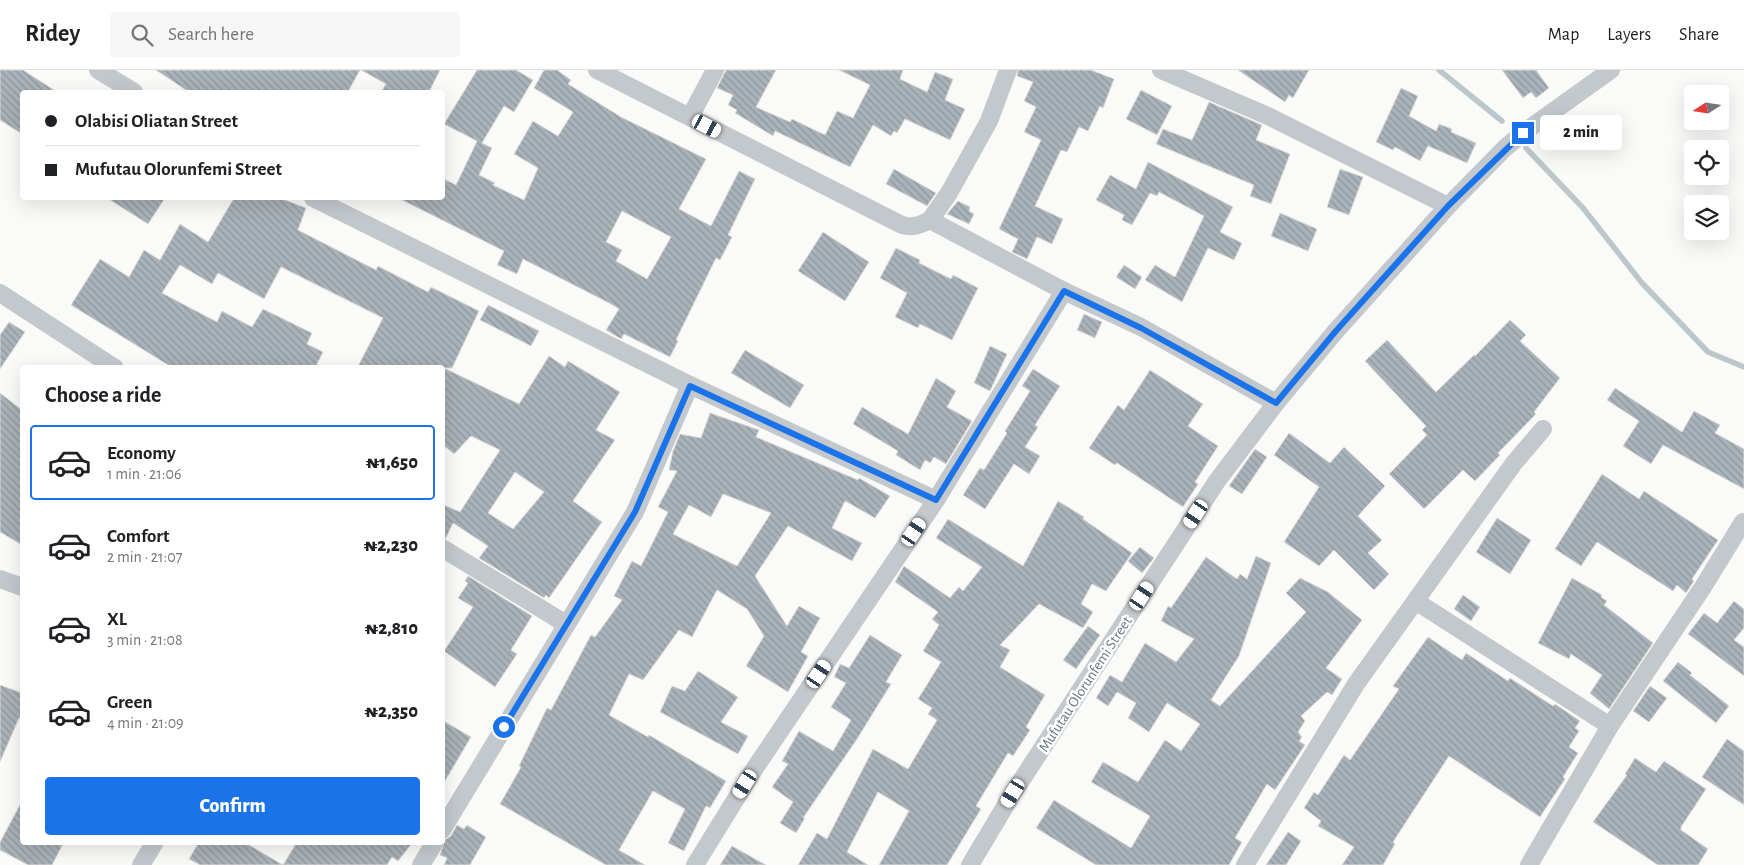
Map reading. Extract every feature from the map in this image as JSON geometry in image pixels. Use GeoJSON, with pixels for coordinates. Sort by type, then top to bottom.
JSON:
{"type":"FeatureCollection","features":[{"type":"Feature","properties":{"kind":"street"},"geometry":{"type":"LineString","coordinates":[[98,70],[131,90]]}},
{"type":"Feature","properties":{"kind":"street"},"geometry":{"type":"LineString","coordinates":[[597,70],[910,227],[930,220],[949,193],[989,121],[1008,70]]}},
{"type":"Feature","properties":{"kind":"street"},"geometry":{"type":"LineString","coordinates":[[690,117],[715,70]]}},
{"type":"Feature","properties":{"kind":"street"},"geometry":{"type":"LineString","coordinates":[[1161,70],[1268,116],[1448,206]]}},
{"type":"Feature","properties":{"kind":"street","name":"Mufutau Olorunfemi Street"},"geometry":{"type":"LineString","coordinates":[[970,865],[1013,793],[1212,490],[1276,403],[1335,332],[1448,206],[1523,133],[1611,70]]}},
{"type":"Feature","properties":{"kind":"street"},"geometry":{"type":"LineString","coordinates":[[316,200],[690,386],[936,500]]}},
{"type":"Feature","properties":{"kind":"street"},"geometry":{"type":"LineString","coordinates":[[930,220],[1064,291],[1141,328],[1276,403]]}},
{"type":"Feature","properties":{"kind":"street"},"geometry":{"type":"LineString","coordinates":[[695,865],[755,768],[936,500],[1064,291]]}},
{"type":"Feature","properties":{"kind":"street"},"geometry":{"type":"LineString","coordinates":[[0,293],[110,365]]}},
{"type":"Feature","properties":{"kind":"street"},"geometry":{"type":"LineString","coordinates":[[445,825],[635,512],[690,386]]}},
{"type":"Feature","properties":{"kind":"street"},"geometry":{"type":"LineString","coordinates":[[1245,865],[1356,684],[1417,602],[1514,463],[1543,429]]}},
{"type":"Feature","properties":{"kind":"street"},"geometry":{"type":"LineString","coordinates":[[1529,865],[1610,726],[1704,587],[1743,522]]}},
{"type":"Feature","properties":{"kind":"street"},"geometry":{"type":"LineString","coordinates":[[445,550],[566,624]]}},
{"type":"Feature","properties":{"kind":"street"},"geometry":{"type":"LineString","coordinates":[[0,579],[20,586]]}},
{"type":"Feature","properties":{"kind":"street"},"geometry":{"type":"LineString","coordinates":[[1417,602],[1610,726]]}},
{"type":"Feature","properties":{"kind":"street"},"geometry":{"type":"LineString","coordinates":[[141,865],[153,845]]}},
{"type":"Feature","properties":{"kind":"street"},"geometry":{"type":"LineString","coordinates":[[421,865],[433,845]]}},
{"type":"Feature","properties":{"kind":"building"},"geometry":{"type":"Polygon","coordinates":[[[0,70],[23,70],[54,90],[20,90],[20,133],[0,120],[0,70]]]}},
{"type":"Feature","properties":{"kind":"building"},"geometry":{"type":"Polygon","coordinates":[[[156,70],[360,70],[349,90],[186,90],[156,70]]]}},
{"type":"Feature","properties":{"kind":"building"},"geometry":{"type":"Polygon","coordinates":[[[361,70],[440,70],[430,90],[382,90],[386,84],[361,70]]]}},
{"type":"Feature","properties":{"kind":"building"},"geometry":{"type":"Polygon","coordinates":[[[477,70],[516,70],[533,80],[514,112],[504,106],[482,143],[492,148],[479,175],[495,183],[493,185],[524,200],[538,168],[514,154],[533,121],[558,136],[573,112],[534,88],[544,70],[557,70],[571,80],[568,84],[621,117],[706,159],[679,209],[711,226],[739,171],[755,179],[728,235],[732,237],[720,260],[716,258],[676,340],[678,341],[670,357],[624,334],[621,339],[606,330],[619,309],[611,304],[523,259],[517,274],[497,265],[504,251],[402,200],[445,200],[445,180],[456,185],[477,141],[445,125],[445,122],[477,70]],[[622,211],[606,242],[622,250],[616,261],[647,279],[671,237],[622,211]]]}},
{"type":"Feature","properties":{"kind":"building"},"geometry":{"type":"Polygon","coordinates":[[[726,70],[776,70],[756,107],[790,122],[792,119],[825,135],[837,111],[853,118],[870,85],[839,70],[903,70],[900,79],[927,92],[935,72],[953,79],[945,100],[965,109],[950,140],[905,119],[897,133],[894,131],[891,136],[873,125],[850,167],[775,131],[773,136],[735,113],[737,110],[728,105],[733,95],[717,88],[726,70]]]}},
{"type":"Feature","properties":{"kind":"building"},"geometry":{"type":"Polygon","coordinates":[[[1018,70],[1091,70],[1114,79],[1103,108],[1100,106],[1088,131],[1079,127],[1067,152],[1061,150],[1035,206],[1063,219],[1052,244],[1037,237],[1027,259],[1012,252],[1018,239],[999,229],[1041,140],[1024,132],[1036,107],[1024,101],[1033,82],[1017,76],[1018,70]]]}},
{"type":"Feature","properties":{"kind":"building"},"geometry":{"type":"Polygon","coordinates":[[[1238,70],[1309,70],[1293,98],[1289,95],[1285,102],[1238,70]]]}},
{"type":"Feature","properties":{"kind":"building"},"geometry":{"type":"Polygon","coordinates":[[[1502,70],[1536,70],[1549,88],[1536,98],[1531,92],[1523,98],[1502,70]]]}},
{"type":"Feature","properties":{"kind":"building"},"geometry":{"type":"Polygon","coordinates":[[[1401,88],[1418,96],[1409,116],[1436,131],[1439,124],[1452,129],[1451,132],[1476,143],[1467,163],[1428,146],[1420,161],[1395,147],[1393,150],[1376,142],[1401,88]]]}},
{"type":"Feature","properties":{"kind":"building"},"geometry":{"type":"Polygon","coordinates":[[[1141,90],[1172,106],[1157,135],[1126,119],[1141,90]]]}},
{"type":"Feature","properties":{"kind":"building"},"geometry":{"type":"Polygon","coordinates":[[[1209,102],[1262,125],[1256,140],[1290,154],[1271,204],[1250,196],[1254,185],[1156,144],[1163,129],[1192,140],[1209,102]]]}},
{"type":"Feature","properties":{"kind":"building"},"geometry":{"type":"Polygon","coordinates":[[[1148,162],[1233,207],[1220,232],[1242,243],[1234,260],[1208,248],[1182,302],[1145,280],[1155,265],[1175,277],[1204,216],[1159,192],[1157,196],[1150,193],[1132,225],[1122,220],[1124,215],[1096,200],[1110,175],[1136,189],[1148,162]]]}},
{"type":"Feature","properties":{"kind":"building"},"geometry":{"type":"Polygon","coordinates":[[[894,169],[936,193],[927,206],[886,184],[894,169]]]}},
{"type":"Feature","properties":{"kind":"building"},"geometry":{"type":"Polygon","coordinates":[[[1340,169],[1363,177],[1349,215],[1327,207],[1340,169]]]}},
{"type":"Feature","properties":{"kind":"building"},"geometry":{"type":"Polygon","coordinates":[[[110,200],[164,200],[148,224],[110,200]]]}},
{"type":"Feature","properties":{"kind":"building"},"geometry":{"type":"Polygon","coordinates":[[[233,200],[285,200],[306,208],[298,230],[376,270],[378,266],[428,292],[431,287],[479,311],[452,368],[445,368],[445,365],[359,365],[383,318],[281,267],[264,299],[218,273],[212,284],[180,265],[162,293],[217,322],[222,311],[252,327],[263,309],[312,333],[307,344],[323,352],[316,365],[168,365],[71,305],[100,259],[129,277],[144,250],[160,260],[180,224],[208,242],[233,200]]]}},
{"type":"Feature","properties":{"kind":"building"},"geometry":{"type":"Polygon","coordinates":[[[958,201],[970,207],[969,211],[974,214],[969,224],[947,214],[958,201]]]}},
{"type":"Feature","properties":{"kind":"building"},"geometry":{"type":"Polygon","coordinates":[[[1280,213],[1317,229],[1308,251],[1271,236],[1280,213]]]}},
{"type":"Feature","properties":{"kind":"building"},"geometry":{"type":"Polygon","coordinates":[[[823,232],[869,262],[845,301],[798,271],[823,232]]]}},
{"type":"Feature","properties":{"kind":"building"},"geometry":{"type":"Polygon","coordinates":[[[896,248],[920,260],[919,263],[951,279],[953,275],[978,288],[952,340],[920,324],[918,328],[895,317],[907,293],[880,278],[896,248]]]}},
{"type":"Feature","properties":{"kind":"building"},"geometry":{"type":"Polygon","coordinates":[[[1124,265],[1142,277],[1135,289],[1116,277],[1124,265]]]}},
{"type":"Feature","properties":{"kind":"building"},"geometry":{"type":"Polygon","coordinates":[[[488,305],[539,331],[531,346],[480,320],[488,305]]]}},
{"type":"Feature","properties":{"kind":"building"},"geometry":{"type":"Polygon","coordinates":[[[1084,314],[1102,322],[1095,338],[1077,330],[1084,314]]]}},
{"type":"Feature","properties":{"kind":"building"},"geometry":{"type":"Polygon","coordinates":[[[1510,320],[1526,335],[1520,341],[1560,378],[1534,412],[1536,414],[1498,453],[1500,455],[1475,481],[1463,470],[1424,509],[1389,474],[1427,435],[1422,430],[1426,426],[1365,361],[1387,340],[1436,392],[1510,320]]]}},
{"type":"Feature","properties":{"kind":"building"},"geometry":{"type":"Polygon","coordinates":[[[9,322],[25,332],[0,369],[0,335],[9,322]]]}},
{"type":"Feature","properties":{"kind":"building"},"geometry":{"type":"Polygon","coordinates":[[[990,346],[1007,354],[990,391],[974,383],[990,346]]]}},
{"type":"Feature","properties":{"kind":"building"},"geometry":{"type":"Polygon","coordinates":[[[745,350],[804,385],[790,408],[731,373],[745,350]]]}},
{"type":"Feature","properties":{"kind":"building"},"geometry":{"type":"Polygon","coordinates":[[[549,356],[565,367],[568,361],[620,392],[596,430],[615,440],[573,501],[602,522],[549,598],[546,595],[544,598],[479,558],[488,546],[453,523],[445,538],[445,505],[460,512],[500,450],[471,436],[454,454],[445,446],[445,368],[519,404],[549,356]],[[515,472],[488,513],[513,529],[544,492],[515,472]]]}},
{"type":"Feature","properties":{"kind":"building"},"geometry":{"type":"Polygon","coordinates":[[[1033,369],[1060,386],[1035,425],[1038,427],[1025,447],[1040,456],[1029,474],[1014,464],[985,509],[963,495],[980,468],[984,470],[1007,433],[1005,431],[1030,391],[1022,386],[1033,369]]]}},
{"type":"Feature","properties":{"kind":"building"},"geometry":{"type":"Polygon","coordinates":[[[1150,370],[1203,404],[1188,426],[1218,446],[1195,482],[1198,484],[1183,507],[1117,463],[1115,465],[1089,448],[1118,405],[1124,410],[1150,370]]]}},
{"type":"Feature","properties":{"kind":"building"},"geometry":{"type":"Polygon","coordinates":[[[936,378],[956,391],[947,407],[972,421],[946,464],[934,457],[930,463],[925,460],[920,470],[896,455],[898,451],[853,424],[862,407],[908,434],[936,378]]]}},
{"type":"Feature","properties":{"kind":"building"},"geometry":{"type":"Polygon","coordinates":[[[1615,388],[1682,432],[1694,411],[1720,425],[1715,433],[1744,449],[1744,489],[1663,445],[1651,464],[1623,446],[1639,421],[1607,400],[1615,388]]]}},
{"type":"Feature","properties":{"kind":"building"},"geometry":{"type":"Polygon","coordinates":[[[0,393],[20,408],[20,544],[0,532],[0,393]]]}},
{"type":"Feature","properties":{"kind":"building"},"geometry":{"type":"Polygon","coordinates":[[[710,413],[759,430],[756,437],[858,480],[859,478],[890,496],[875,518],[845,501],[832,528],[862,543],[852,561],[788,526],[755,576],[787,626],[799,606],[820,618],[801,652],[808,656],[788,692],[746,666],[764,636],[747,609],[717,590],[692,637],[679,630],[643,680],[629,674],[609,715],[648,737],[649,735],[726,781],[710,808],[706,806],[684,851],[668,843],[685,809],[653,791],[619,850],[645,865],[606,865],[500,804],[521,767],[519,766],[547,708],[551,710],[591,635],[595,637],[622,600],[614,596],[632,561],[641,566],[668,512],[658,507],[677,471],[669,470],[673,451],[680,434],[701,438],[710,413]],[[723,494],[711,517],[689,505],[673,534],[737,566],[771,513],[723,494]]]}},
{"type":"Feature","properties":{"kind":"building"},"geometry":{"type":"Polygon","coordinates":[[[1289,433],[1330,463],[1344,447],[1385,486],[1358,516],[1382,540],[1368,553],[1389,574],[1374,590],[1334,550],[1319,566],[1284,542],[1319,487],[1274,455],[1289,433]]]}},
{"type":"Feature","properties":{"kind":"building"},"geometry":{"type":"Polygon","coordinates":[[[1255,449],[1267,457],[1242,494],[1229,486],[1255,449]]]}},
{"type":"Feature","properties":{"kind":"building"},"geometry":{"type":"Polygon","coordinates":[[[1602,474],[1639,499],[1644,491],[1718,540],[1692,579],[1694,581],[1686,593],[1677,585],[1673,591],[1597,542],[1581,566],[1555,549],[1602,474]]]}},
{"type":"Feature","properties":{"kind":"building"},"geometry":{"type":"Polygon","coordinates":[[[1058,501],[1084,517],[1083,519],[1132,553],[1106,591],[1092,584],[1081,604],[1093,612],[1083,628],[1039,604],[1000,645],[1010,650],[1000,667],[1045,695],[1026,727],[1030,730],[1013,756],[1008,753],[976,806],[981,809],[947,865],[879,865],[909,811],[878,792],[847,852],[868,865],[798,865],[817,833],[827,839],[873,749],[908,769],[937,720],[928,714],[932,708],[918,699],[941,662],[923,651],[939,625],[932,619],[938,612],[895,582],[904,566],[950,598],[959,587],[963,591],[982,567],[936,538],[948,519],[1023,566],[1058,501]]]}},
{"type":"Feature","properties":{"kind":"building"},"geometry":{"type":"Polygon","coordinates":[[[1497,518],[1531,540],[1510,574],[1476,552],[1497,518]]]}},
{"type":"Feature","properties":{"kind":"building"},"geometry":{"type":"Polygon","coordinates":[[[1140,547],[1154,558],[1142,573],[1128,561],[1140,547]]]}},
{"type":"Feature","properties":{"kind":"building"},"geometry":{"type":"Polygon","coordinates":[[[1256,556],[1271,563],[1239,656],[1211,700],[1220,706],[1306,612],[1286,593],[1300,578],[1328,592],[1362,620],[1326,668],[1342,679],[1332,695],[1327,692],[1301,716],[1305,721],[1298,732],[1302,737],[1299,741],[1305,745],[1275,790],[1267,784],[1235,838],[1242,842],[1229,865],[1096,865],[1036,828],[1054,800],[1131,848],[1150,816],[1091,782],[1103,762],[1138,782],[1165,740],[1181,751],[1200,724],[1167,703],[1149,732],[1128,718],[1136,703],[1117,692],[1108,706],[1096,698],[1110,675],[1122,682],[1145,643],[1176,662],[1194,639],[1161,621],[1168,606],[1171,608],[1206,557],[1237,579],[1240,574],[1247,579],[1256,556]]]}},
{"type":"Feature","properties":{"kind":"building"},"geometry":{"type":"Polygon","coordinates":[[[468,576],[532,616],[511,650],[517,654],[495,687],[445,652],[473,607],[458,598],[468,583],[465,581],[468,576]]]}},
{"type":"Feature","properties":{"kind":"building"},"geometry":{"type":"Polygon","coordinates":[[[1572,578],[1602,595],[1601,597],[1607,601],[1604,605],[1653,643],[1609,709],[1590,693],[1602,675],[1571,654],[1569,659],[1538,643],[1572,578]]]}},
{"type":"Feature","properties":{"kind":"building"},"geometry":{"type":"Polygon","coordinates":[[[1463,595],[1480,607],[1471,621],[1454,609],[1463,595]]]}},
{"type":"Feature","properties":{"kind":"building"},"geometry":{"type":"Polygon","coordinates":[[[1734,601],[1744,609],[1744,628],[1734,640],[1744,647],[1744,676],[1688,634],[1704,613],[1717,623],[1734,601]]]}},
{"type":"Feature","properties":{"kind":"building"},"geometry":{"type":"Polygon","coordinates":[[[1088,626],[1100,635],[1076,669],[1063,660],[1088,626]]]}},
{"type":"Feature","properties":{"kind":"building"},"geometry":{"type":"Polygon","coordinates":[[[870,635],[902,655],[886,682],[891,684],[857,739],[803,818],[805,818],[796,833],[780,823],[793,802],[772,787],[788,764],[782,761],[799,731],[833,751],[851,720],[831,707],[846,683],[834,677],[840,664],[849,668],[870,635]]]}},
{"type":"Feature","properties":{"kind":"building"},"geometry":{"type":"Polygon","coordinates":[[[1428,637],[1462,660],[1466,653],[1508,681],[1510,678],[1580,721],[1575,728],[1579,731],[1569,747],[1578,753],[1563,777],[1565,779],[1540,817],[1449,756],[1393,842],[1395,844],[1383,865],[1342,865],[1354,847],[1318,826],[1321,821],[1304,808],[1314,792],[1318,795],[1344,755],[1350,760],[1399,689],[1393,686],[1428,637]]]}},
{"type":"Feature","properties":{"kind":"building"},"geometry":{"type":"Polygon","coordinates":[[[1678,662],[1692,673],[1690,675],[1729,706],[1716,723],[1663,681],[1678,662]]]}},
{"type":"Feature","properties":{"kind":"building"},"geometry":{"type":"Polygon","coordinates":[[[698,671],[738,697],[721,722],[748,736],[738,754],[660,712],[672,686],[685,691],[698,671]]]}},
{"type":"Feature","properties":{"kind":"building"},"geometry":{"type":"Polygon","coordinates":[[[0,685],[20,692],[20,718],[0,762],[0,685]]]}},
{"type":"Feature","properties":{"kind":"building"},"geometry":{"type":"Polygon","coordinates":[[[1650,686],[1667,698],[1649,722],[1633,711],[1650,686]]]}},
{"type":"Feature","properties":{"kind":"building"},"geometry":{"type":"Polygon","coordinates":[[[445,722],[471,737],[445,781],[445,722]]]}},
{"type":"Feature","properties":{"kind":"building"},"geometry":{"type":"Polygon","coordinates":[[[1727,739],[1744,751],[1744,805],[1702,777],[1727,739]]]}},
{"type":"Feature","properties":{"kind":"building"},"geometry":{"type":"Polygon","coordinates":[[[1635,758],[1656,772],[1664,761],[1706,789],[1681,827],[1681,830],[1708,849],[1698,865],[1658,865],[1593,822],[1627,775],[1625,774],[1635,758]]]}},
{"type":"Feature","properties":{"kind":"building"},"geometry":{"type":"Polygon","coordinates":[[[20,805],[20,845],[62,845],[52,865],[28,865],[0,850],[0,842],[20,805]]]}},
{"type":"Feature","properties":{"kind":"building"},"geometry":{"type":"Polygon","coordinates":[[[457,825],[464,829],[467,825],[486,837],[470,865],[444,865],[447,858],[440,855],[445,845],[445,840],[451,836],[457,825]]]}},
{"type":"Feature","properties":{"kind":"building"},"geometry":{"type":"Polygon","coordinates":[[[1288,832],[1301,841],[1286,865],[1266,865],[1288,832]]]}},
{"type":"Feature","properties":{"kind":"building"},"geometry":{"type":"Polygon","coordinates":[[[197,845],[249,845],[283,865],[200,865],[189,859],[197,845]]]}},
{"type":"Feature","properties":{"kind":"building"},"geometry":{"type":"Polygon","coordinates":[[[295,845],[411,845],[398,861],[392,857],[387,865],[283,865],[295,845]]]}},
{"type":"Feature","properties":{"kind":"building"},"geometry":{"type":"Polygon","coordinates":[[[732,846],[766,865],[720,865],[732,846]]]}},
{"type":"Feature","properties":{"kind":"waterway"},"geometry":{"type":"LineString","coordinates":[[1439,70],[1502,121]]}},
{"type":"Feature","properties":{"kind":"waterway"},"geometry":{"type":"LineString","coordinates":[[1526,148],[1583,208],[1642,283],[1708,352],[1744,367]]}},
{"type":"Feature","properties":{"kind":"route"},"geometry":{"type":"LineString","coordinates":[[504,727],[635,512],[690,386],[936,500],[1064,291],[1141,328],[1276,403],[1335,332],[1448,206],[1505,148],[1523,133]]}}]}
